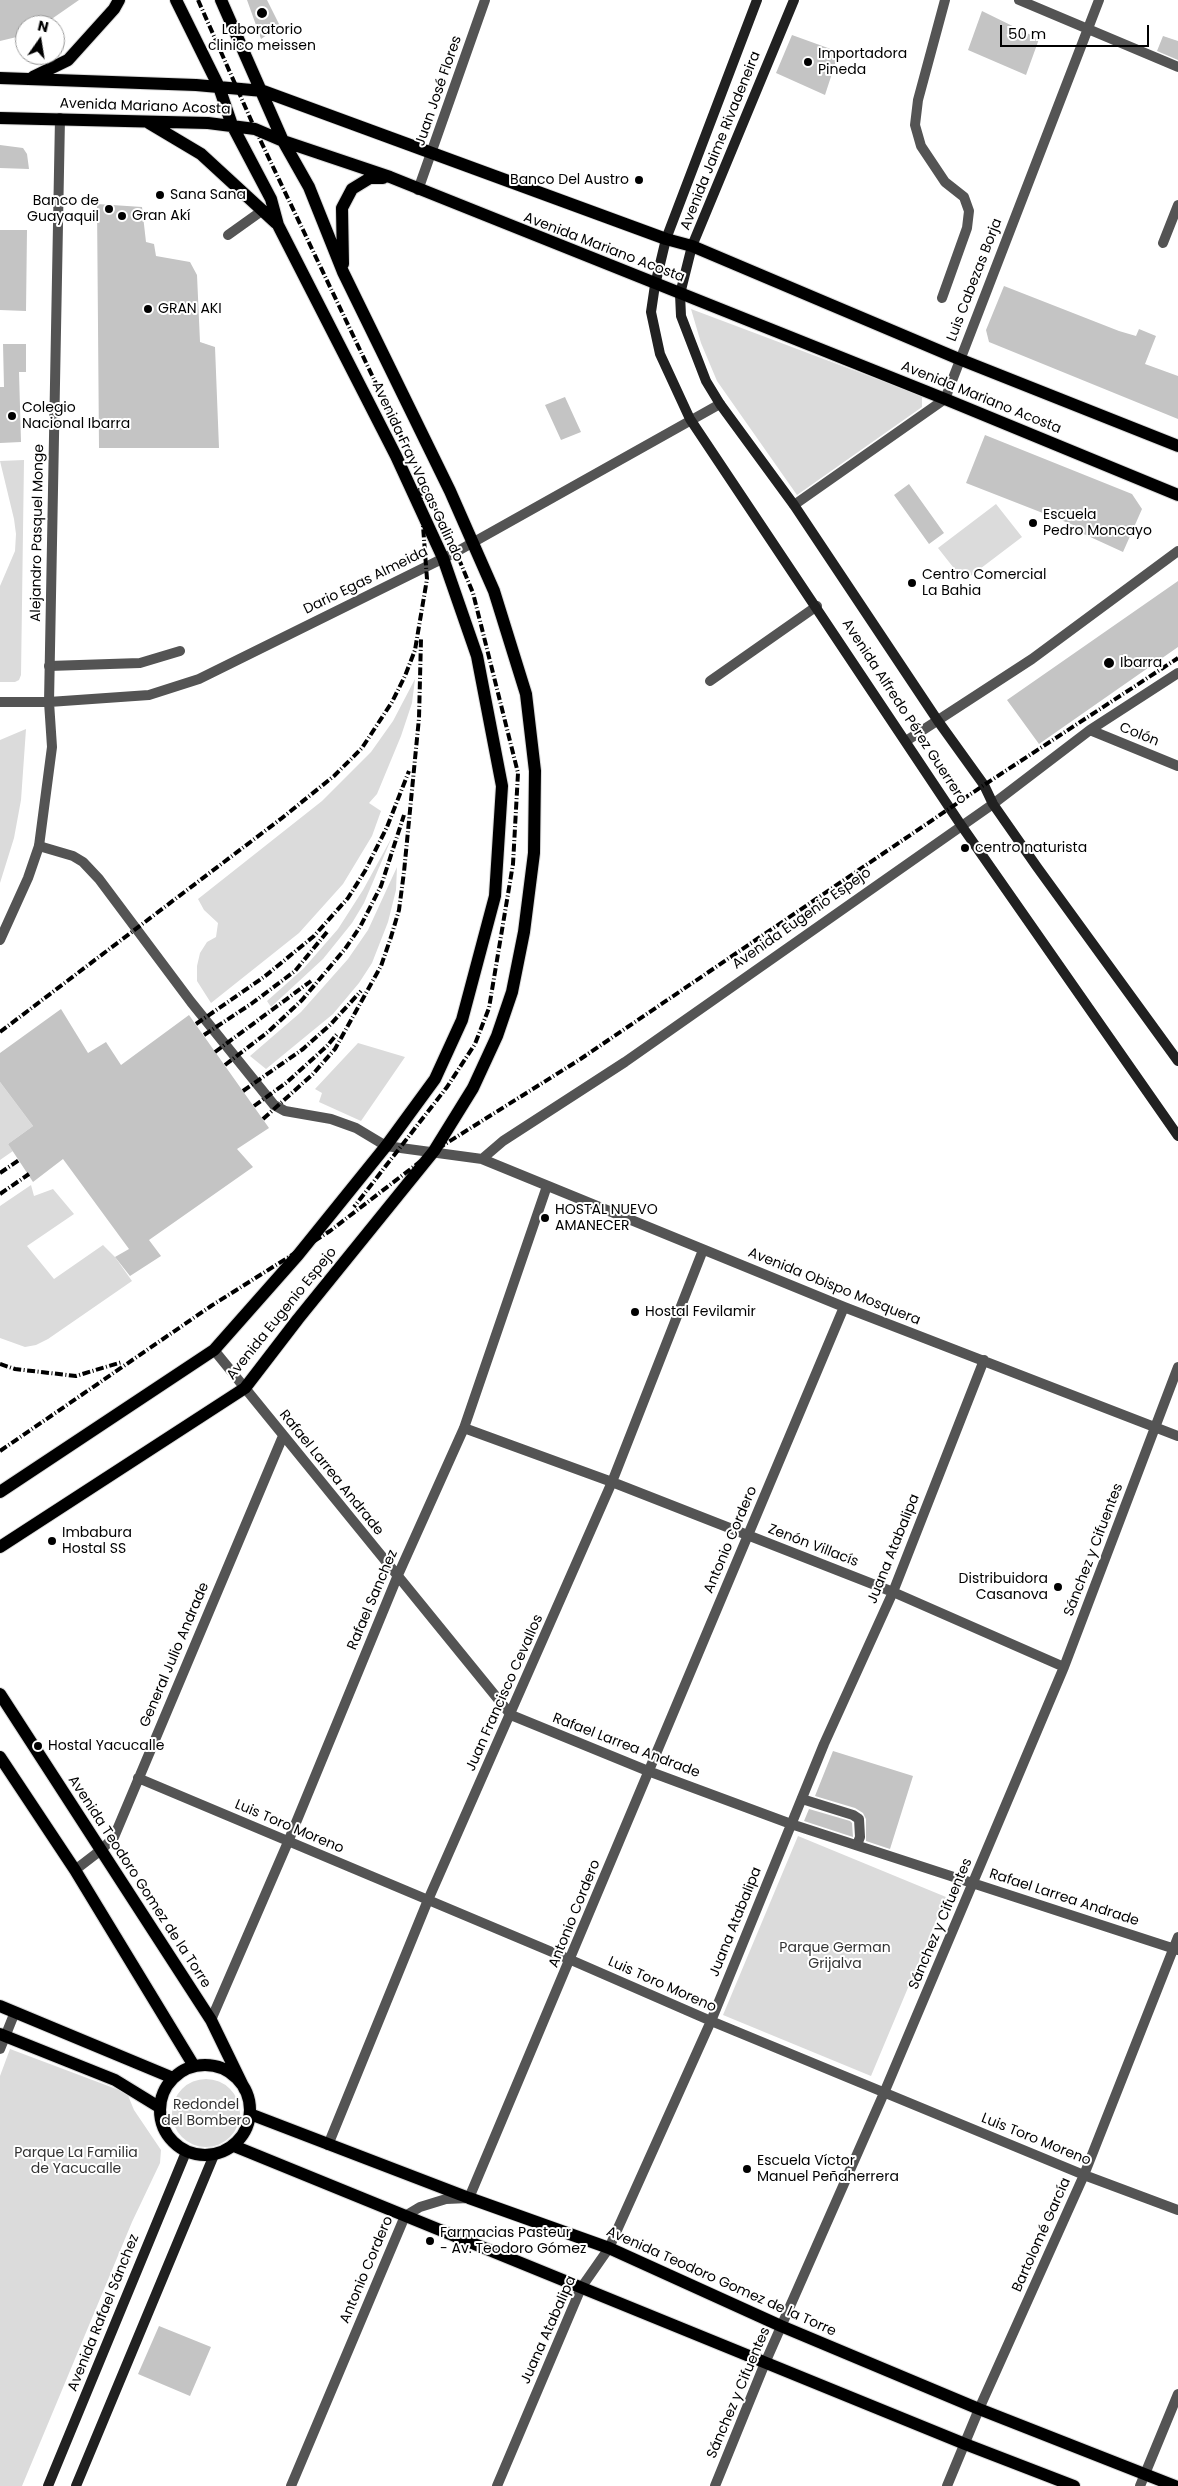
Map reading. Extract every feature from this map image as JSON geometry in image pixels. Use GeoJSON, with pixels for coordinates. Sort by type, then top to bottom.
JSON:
{"type":"FeatureCollection","features":[{"type":"Feature","properties":{"kind":"main road"},"geometry":{"type":"LineString","coordinates":[[31,78],[68,60],[114,9],[119,0]]}},
{"type":"Feature","properties":{"kind":"main road","name":"Avenida Fray Vacas Galindo"},"geometry":{"type":"LineString","coordinates":[[176,0],[219,87],[232,125],[271,199],[278,225],[396,456],[443,558],[477,656],[502,786],[495,896],[462,1020],[435,1079],[386,1146]]}},
{"type":"Feature","properties":{"kind":"main road","name":"Avenida Fray Vacas Galindo"},"geometry":{"type":"LineString","coordinates":[[221,0],[263,91],[283,141],[309,188],[343,272],[450,491],[494,591],[526,694],[535,771],[534,853],[524,932],[512,992],[497,1036],[473,1088],[434,1151]]}},
{"type":"Feature","properties":{"kind":"main road","name":"Avenida Mariano Acosta"},"geometry":{"type":"LineString","coordinates":[[0,78],[219,87],[263,91],[666,239],[692,246],[959,359],[1178,446]]}},
{"type":"Feature","properties":{"kind":"main road","name":"Avenida Mariano Acosta"},"geometry":{"type":"LineString","coordinates":[[0,118],[60,118],[232,125],[254,129],[283,141],[390,177],[655,285],[945,399],[1178,495]]}},
{"type":"Feature","properties":{"kind":"main road"},"geometry":{"type":"LineString","coordinates":[[147,122],[201,154],[278,225]]}},
{"type":"Feature","properties":{"kind":"main road"},"geometry":{"type":"LineString","coordinates":[[343,272],[342,208],[352,188],[370,178],[390,177]]}},
{"type":"Feature","properties":{"kind":"main road","name":"Avenida Eugenio Espejo"},"geometry":{"type":"LineString","coordinates":[[0,1492],[214,1350],[298,1255],[386,1146]]}},
{"type":"Feature","properties":{"kind":"main road","name":"Avenida Eugenio Espejo"},"geometry":{"type":"LineString","coordinates":[[0,1547],[245,1388],[298,1318],[434,1151]]}},
{"type":"Feature","properties":{"kind":"main road","name":"Avenida Teodoro Gomez de la Torre"},"geometry":{"type":"LineString","coordinates":[[0,1694],[211,2020],[245,2090]]}},
{"type":"Feature","properties":{"kind":"main road"},"geometry":{"type":"LineString","coordinates":[[0,1758],[74,1870],[194,2066]]}},
{"type":"Feature","properties":{"kind":"main road"},"geometry":{"type":"LineString","coordinates":[[0,2006],[173,2078]]}},
{"type":"Feature","properties":{"kind":"main road"},"geometry":{"type":"LineString","coordinates":[[3,2035],[115,2080],[159,2107]]}},
{"type":"Feature","properties":{"kind":"main road"},"geometry":{"type":"LineString","coordinates":[[194,2066],[218,2067],[234,2076],[245,2090],[250,2102],[250,2114],[245,2132],[234,2146],[214,2155],[198,2156],[186,2152],[169,2139],[161,2124],[159,2107],[163,2091],[173,2078],[194,2066]]}},
{"type":"Feature","properties":{"kind":"main road","name":"Avenida Teodoro Gomez de la Torre"},"geometry":{"type":"LineString","coordinates":[[250,2114],[469,2198],[609,2248],[781,2326],[979,2409],[1175,2486]]}},
{"type":"Feature","properties":{"kind":"main road"},"geometry":{"type":"LineString","coordinates":[[234,2146],[965,2444],[1074,2486]]}},
{"type":"Feature","properties":{"kind":"street","name":"Juan José Flores"},"geometry":{"type":"LineString","coordinates":[[418,190],[485,0]]}},
{"type":"Feature","properties":{"kind":"street","name":"Avenida Jaime Rivadeneira"},"geometry":{"type":"LineString","coordinates":[[655,285],[666,239],[757,0]]}},
{"type":"Feature","properties":{"kind":"street","name":"Avenida Jaime Rivadeneira"},"geometry":{"type":"LineString","coordinates":[[680,294],[692,246],[794,0]]}},
{"type":"Feature","properties":{"kind":"street"},"geometry":{"type":"LineString","coordinates":[[942,298],[967,228],[969,211],[964,197],[945,182],[921,146],[914,125],[918,100],[945,0]]}},
{"type":"Feature","properties":{"kind":"street"},"geometry":{"type":"LineString","coordinates":[[1019,0],[1178,67]]}},
{"type":"Feature","properties":{"kind":"street","name":"Luis Cabezas Borja"},"geometry":{"type":"LineString","coordinates":[[945,399],[1099,0]]}},
{"type":"Feature","properties":{"kind":"street","name":"Alejandro Pasquel Monge"},"geometry":{"type":"LineString","coordinates":[[0,940],[28,878],[39,846],[52,747],[49,666],[60,118]]}},
{"type":"Feature","properties":{"kind":"street"},"geometry":{"type":"LineString","coordinates":[[1163,243],[1178,204]]}},
{"type":"Feature","properties":{"kind":"street"},"geometry":{"type":"LineString","coordinates":[[228,235],[263,210]]}},
{"type":"Feature","properties":{"kind":"street","name":"Avenida Alfredo Pérez Guerrero"},"geometry":{"type":"LineString","coordinates":[[655,285],[651,312],[660,354],[690,419],[817,606],[961,825],[1178,1136]]}},
{"type":"Feature","properties":{"kind":"street","name":"Avenida Alfredo Pérez Guerrero"},"geometry":{"type":"LineString","coordinates":[[680,294],[681,316],[706,381],[720,404],[794,505],[938,721],[984,785],[993,804],[1178,1061]]}},
{"type":"Feature","properties":{"kind":"street"},"geometry":{"type":"LineString","coordinates":[[794,505],[945,399]]}},
{"type":"Feature","properties":{"kind":"street","name":"Dario Egas Almeida"},"geometry":{"type":"LineString","coordinates":[[0,702],[49,702],[149,695],[199,680],[443,558],[720,404]]}},
{"type":"Feature","properties":{"kind":"street"},"geometry":{"type":"LineString","coordinates":[[906,741],[1032,659],[1178,551]]}},
{"type":"Feature","properties":{"kind":"street"},"geometry":{"type":"LineString","coordinates":[[710,681],[817,606]]}},
{"type":"Feature","properties":{"kind":"street"},"geometry":{"type":"LineString","coordinates":[[49,666],[140,663],[180,651]]}},
{"type":"Feature","properties":{"kind":"street","name":"Avenida Eugenio Espejo"},"geometry":{"type":"LineString","coordinates":[[482,1159],[502,1141],[625,1062],[993,804],[1090,730],[1178,673]]}},
{"type":"Feature","properties":{"kind":"street","name":"Colón"},"geometry":{"type":"LineString","coordinates":[[1090,730],[1178,766]]}},
{"type":"Feature","properties":{"kind":"street"},"geometry":{"type":"LineString","coordinates":[[39,846],[73,856],[83,862],[100,879],[191,1002],[274,1105],[284,1112],[331,1119],[356,1128],[386,1146],[482,1159]]}},
{"type":"Feature","properties":{"kind":"street","name":"Avenida Obispo Mosquera"},"geometry":{"type":"LineString","coordinates":[[482,1159],[844,1308],[984,1360],[1178,1436]]}},
{"type":"Feature","properties":{"kind":"street","name":"Rafael Sanchez"},"geometry":{"type":"LineString","coordinates":[[211,2020],[288,1842],[398,1575],[464,1428],[547,1186]]}},
{"type":"Feature","properties":{"kind":"street","name":"Juan Francisco Cevallos"},"geometry":{"type":"LineString","coordinates":[[328,2145],[428,1900],[612,1482],[703,1250]]}},
{"type":"Feature","properties":{"kind":"street","name":"Antonio Cordero"},"geometry":{"type":"LineString","coordinates":[[291,2486],[405,2216],[420,2207],[446,2199],[469,2198],[571,1960],[648,1771],[844,1308]]}},
{"type":"Feature","properties":{"kind":"street","name":"Rafael Larrea Andrade"},"geometry":{"type":"LineString","coordinates":[[214,1350],[510,1715],[648,1771],[791,1824],[1176,1949]]}},
{"type":"Feature","properties":{"kind":"street","name":"Juana Atabalipa"},"geometry":{"type":"LineString","coordinates":[[497,2486],[581,2288],[609,2248],[711,2021],[802,1798],[893,1592],[984,1360]]}},
{"type":"Feature","properties":{"kind":"street","name":"Sánchez y Cifuentes"},"geometry":{"type":"LineString","coordinates":[[715,2486],[765,2363],[884,2093],[1064,1667],[1178,1367]]}},
{"type":"Feature","properties":{"kind":"street","name":"Zenón Villacís"},"geometry":{"type":"LineString","coordinates":[[464,1428],[612,1482],[893,1592],[1064,1667]]}},
{"type":"Feature","properties":{"kind":"street","name":"General Julio Andrade"},"geometry":{"type":"LineString","coordinates":[[74,1870],[101,1850],[114,1837],[283,1436]]}},
{"type":"Feature","properties":{"kind":"street","name":"Luis Toro Moreno"},"geometry":{"type":"LineString","coordinates":[[138,1778],[884,2093],[1084,2175],[1178,2210]]}},
{"type":"Feature","properties":{"kind":"street"},"geometry":{"type":"LineString","coordinates":[[802,1798],[853,1815],[859,1819],[860,1837],[857,1845]]}},
{"type":"Feature","properties":{"kind":"street","name":"Bartolomé García"},"geometry":{"type":"LineString","coordinates":[[947,2486],[979,2409],[1084,2175],[1176,1949],[1178,1937]]}},
{"type":"Feature","properties":{"kind":"street"},"geometry":{"type":"LineString","coordinates":[[0,2049],[3,2035],[15,2012]]}},
{"type":"Feature","properties":{"kind":"street","name":"Avenida Rafael Sánchez"},"geometry":{"type":"LineString","coordinates":[[48,2486],[186,2152]]}},
{"type":"Feature","properties":{"kind":"street"},"geometry":{"type":"LineString","coordinates":[[76,2486],[214,2155]]}},
{"type":"Feature","properties":{"kind":"street"},"geometry":{"type":"LineString","coordinates":[[1140,2486],[1178,2394]]}},
{"type":"Feature","properties":{"kind":"green space"},"geometry":{"type":"Polygon","coordinates":[[[691,309],[922,396],[922,407],[797,495],[717,381],[701,343],[691,309]]]}},
{"type":"Feature","properties":{"kind":"green space"},"geometry":{"type":"Polygon","coordinates":[[[24,460],[21,675],[19,680],[15,682],[0,682],[0,586],[15,551],[16,534],[0,461],[24,460]]]}},
{"type":"Feature","properties":{"kind":"green space"},"geometry":{"type":"Polygon","coordinates":[[[996,504],[1022,537],[964,581],[938,548],[996,504]]]}},
{"type":"Feature","properties":{"kind":"green space"},"geometry":{"type":"Polygon","coordinates":[[[415,679],[412,703],[401,736],[377,794],[369,803],[381,811],[372,836],[343,884],[299,933],[211,1003],[197,981],[197,966],[200,953],[207,942],[216,937],[218,923],[204,910],[198,899],[322,801],[371,752],[393,721],[415,679]]]}},
{"type":"Feature","properties":{"kind":"green space"},"geometry":{"type":"Polygon","coordinates":[[[26,729],[21,800],[14,838],[0,883],[0,740],[26,729]]]}},
{"type":"Feature","properties":{"kind":"green space"},"geometry":{"type":"Polygon","coordinates":[[[392,837],[364,903],[352,923],[323,959],[271,1007],[267,1001],[304,968],[338,929],[363,890],[392,837]]]}},
{"type":"Feature","properties":{"kind":"green space"},"geometry":{"type":"Polygon","coordinates":[[[397,867],[396,890],[388,922],[372,963],[359,983],[333,1014],[266,1069],[250,1056],[301,1012],[348,959],[368,930],[397,867]]]}},
{"type":"Feature","properties":{"kind":"green space"},"geometry":{"type":"Polygon","coordinates":[[[358,1043],[405,1057],[361,1121],[319,1102],[322,1093],[315,1089],[358,1043]]]}},
{"type":"Feature","properties":{"kind":"green space"},"geometry":{"type":"Polygon","coordinates":[[[0,1082],[33,1126],[8,1144],[13,1151],[0,1160],[0,1082]]]}},
{"type":"Feature","properties":{"kind":"green space"},"geometry":{"type":"Polygon","coordinates":[[[31,1185],[34,1196],[53,1189],[74,1214],[27,1246],[54,1279],[103,1245],[115,1257],[132,1281],[48,1339],[36,1345],[25,1347],[0,1338],[0,1206],[31,1185]]]}},
{"type":"Feature","properties":{"kind":"green space","name":"Parque German Grijalva"},"geometry":{"type":"Polygon","coordinates":[[[798,1836],[946,1897],[871,2076],[723,2015],[798,1836]]]}},
{"type":"Feature","properties":{"kind":"green space","name":"Parque La Familia de Yacucalle"},"geometry":{"type":"Polygon","coordinates":[[[10,2049],[127,2093],[134,2110],[161,2150],[160,2163],[132,2222],[22,2486],[0,2486],[0,2076],[10,2049]]]}},
{"type":"Feature","properties":{"kind":"green space","name":"Redondel del Bombero"},"geometry":{"type":"Polygon","coordinates":[[[199,2079],[213,2079],[225,2084],[235,2094],[240,2106],[240,2120],[235,2132],[225,2142],[213,2147],[199,2147],[187,2142],[177,2132],[172,2120],[172,2106],[177,2094],[187,2084],[199,2079]]]}},
{"type":"Feature","properties":{"kind":"building"},"geometry":{"type":"Polygon","coordinates":[[[0,0],[79,0],[57,15],[15,15],[15,37],[0,41],[0,0]]]}},
{"type":"Feature","properties":{"kind":"building","name":"Laboratorio clinico meissen"},"geometry":{"type":"Polygon","coordinates":[[[247,0],[267,0],[280,26],[261,39],[247,0]]]}},
{"type":"Feature","properties":{"kind":"building"},"geometry":{"type":"Polygon","coordinates":[[[982,11],[1039,39],[1026,75],[968,50],[982,11]]]}},
{"type":"Feature","properties":{"kind":"building","name":"Importadora Pineda"},"geometry":{"type":"Polygon","coordinates":[[[792,35],[839,52],[825,95],[776,73],[792,35]]]}},
{"type":"Feature","properties":{"kind":"building"},"geometry":{"type":"Polygon","coordinates":[[[1163,36],[1178,41],[1178,60],[1157,51],[1163,36]]]}},
{"type":"Feature","properties":{"kind":"building"},"geometry":{"type":"Polygon","coordinates":[[[0,145],[23,148],[27,154],[29,169],[0,168],[0,145]]]}},
{"type":"Feature","properties":{"kind":"building","name":"GRAN AKI"},"geometry":{"type":"Polygon","coordinates":[[[97,204],[142,207],[146,242],[154,244],[156,256],[190,262],[197,275],[200,342],[215,347],[219,448],[99,448],[97,204]]]}},
{"type":"Feature","properties":{"kind":"building"},"geometry":{"type":"Polygon","coordinates":[[[0,230],[27,230],[26,311],[0,310],[0,230]]]}},
{"type":"Feature","properties":{"kind":"building"},"geometry":{"type":"Polygon","coordinates":[[[1004,286],[1119,331],[1136,336],[1139,329],[1156,336],[1145,364],[1178,376],[1178,419],[989,342],[986,330],[1004,286]]]}},
{"type":"Feature","properties":{"kind":"building"},"geometry":{"type":"Polygon","coordinates":[[[3,344],[26,344],[26,372],[19,372],[21,442],[0,443],[0,387],[4,387],[3,344]]]}},
{"type":"Feature","properties":{"kind":"building"},"geometry":{"type":"Polygon","coordinates":[[[565,397],[581,432],[561,440],[545,405],[565,397]]]}},
{"type":"Feature","properties":{"kind":"building"},"geometry":{"type":"Polygon","coordinates":[[[985,435],[1132,494],[1142,509],[1123,552],[1075,530],[1076,526],[966,483],[985,435]]]}},
{"type":"Feature","properties":{"kind":"building"},"geometry":{"type":"Polygon","coordinates":[[[909,484],[944,533],[929,544],[894,495],[909,484]]]}},
{"type":"Feature","properties":{"kind":"building","name":"Ibarra"},"geometry":{"type":"Polygon","coordinates":[[[1178,581],[1178,647],[1039,744],[1007,700],[1178,581]]]}},
{"type":"Feature","properties":{"kind":"building"},"geometry":{"type":"Polygon","coordinates":[[[61,1009],[88,1053],[106,1042],[121,1065],[189,1015],[269,1128],[237,1149],[253,1167],[149,1240],[161,1256],[130,1276],[115,1257],[129,1249],[63,1159],[33,1182],[8,1144],[33,1126],[0,1082],[0,1053],[61,1009]]]}},
{"type":"Feature","properties":{"kind":"building"},"geometry":{"type":"Polygon","coordinates":[[[833,1751],[913,1776],[890,1849],[866,1841],[866,1819],[863,1813],[855,1808],[815,1796],[833,1751]]]}},
{"type":"Feature","properties":{"kind":"building"},"geometry":{"type":"Polygon","coordinates":[[[809,1809],[850,1821],[852,1823],[853,1837],[804,1821],[809,1809]]]}},
{"type":"Feature","properties":{"kind":"building"},"geometry":{"type":"Polygon","coordinates":[[[159,2326],[211,2347],[190,2396],[138,2374],[159,2326]]]}},
{"type":"Feature","properties":{"kind":"railway"},"geometry":{"type":"LineString","coordinates":[[198,0],[255,129],[456,552],[473,593],[518,773],[513,864],[489,1008],[475,1044],[447,1087],[354,1207]]}},
{"type":"Feature","properties":{"kind":"railway"},"geometry":{"type":"LineString","coordinates":[[0,1032],[282,818],[334,776],[362,748],[392,702],[415,650],[427,579],[420,486]]}},
{"type":"Feature","properties":{"kind":"railway"},"geometry":{"type":"LineString","coordinates":[[263,1119],[313,1074],[335,1049],[381,966],[391,937],[399,910],[404,872],[419,718],[421,639]]}},
{"type":"Feature","properties":{"kind":"railway"},"geometry":{"type":"LineString","coordinates":[[0,1451],[211,1306],[330,1231],[434,1151],[579,1060],[984,785],[1178,658]]}},
{"type":"Feature","properties":{"kind":"railway"},"geometry":{"type":"LineString","coordinates":[[196,1024],[264,977],[314,936],[348,898],[365,871],[387,827],[409,771]]}},
{"type":"Feature","properties":{"kind":"railway"},"geometry":{"type":"LineString","coordinates":[[225,1065],[268,1032],[302,1000],[345,949],[360,927],[381,886],[404,815]]}},
{"type":"Feature","properties":{"kind":"railway"},"geometry":{"type":"LineString","coordinates":[[204,1035],[251,1004],[295,971],[327,932]]}},
{"type":"Feature","properties":{"kind":"railway"},"geometry":{"type":"LineString","coordinates":[[215,1052],[311,981]]}},
{"type":"Feature","properties":{"kind":"railway"},"geometry":{"type":"LineString","coordinates":[[243,1091],[303,1049],[330,1025],[361,991]]}},
{"type":"Feature","properties":{"kind":"railway"},"geometry":{"type":"LineString","coordinates":[[254,1106],[286,1083],[327,1046],[338,1033]]}},
{"type":"Feature","properties":{"kind":"railway"},"geometry":{"type":"LineString","coordinates":[[0,1173],[19,1160]]}},
{"type":"Feature","properties":{"kind":"railway"},"geometry":{"type":"LineString","coordinates":[[0,1194],[29,1174]]}},
{"type":"Feature","properties":{"kind":"railway"},"geometry":{"type":"LineString","coordinates":[[0,1364],[15,1369],[76,1376],[122,1362]]}},
{"type":"Feature","properties":{"kind":"place","name":"Laboratorio clinico meissen"},"geometry":{"type":"Point","coordinates":[262,13]}},
{"type":"Feature","properties":{"kind":"place","name":"Importadora Pineda"},"geometry":{"type":"Point","coordinates":[808,62]}},
{"type":"Feature","properties":{"kind":"place","name":"Banco Del Austro"},"geometry":{"type":"Point","coordinates":[639,180]}},
{"type":"Feature","properties":{"kind":"place","name":"Sana Sana"},"geometry":{"type":"Point","coordinates":[160,195]}},
{"type":"Feature","properties":{"kind":"place","name":"Banco de Guayaquil"},"geometry":{"type":"Point","coordinates":[109,209]}},
{"type":"Feature","properties":{"kind":"place","name":"Gran Akí"},"geometry":{"type":"Point","coordinates":[122,216]}},
{"type":"Feature","properties":{"kind":"place","name":"GRAN AKI"},"geometry":{"type":"Point","coordinates":[148,309]}},
{"type":"Feature","properties":{"kind":"place","name":"Colegio Nacional Ibarra"},"geometry":{"type":"Point","coordinates":[12,416]}},
{"type":"Feature","properties":{"kind":"place","name":"Escuela Pedro Moncayo"},"geometry":{"type":"Point","coordinates":[1033,523]}},
{"type":"Feature","properties":{"kind":"place","name":"Centro Comercial La Bahia"},"geometry":{"type":"Point","coordinates":[912,583]}},
{"type":"Feature","properties":{"kind":"place","name":"Ibarra"},"geometry":{"type":"Point","coordinates":[1109,663]}},
{"type":"Feature","properties":{"kind":"place","name":"centro naturista"},"geometry":{"type":"Point","coordinates":[965,848]}},
{"type":"Feature","properties":{"kind":"place","name":"HOSTAL NUEVO AMANECER"},"geometry":{"type":"Point","coordinates":[545,1218]}},
{"type":"Feature","properties":{"kind":"place","name":"Hostal Fevilamir"},"geometry":{"type":"Point","coordinates":[635,1312]}},
{"type":"Feature","properties":{"kind":"place","name":"Imbabura Hostal SS"},"geometry":{"type":"Point","coordinates":[52,1541]}},
{"type":"Feature","properties":{"kind":"place","name":"Distribuidora Casanova"},"geometry":{"type":"Point","coordinates":[1058,1587]}},
{"type":"Feature","properties":{"kind":"place","name":"Hostal Yacucalle"},"geometry":{"type":"Point","coordinates":[38,1746]}},
{"type":"Feature","properties":{"kind":"place","name":"Escuela Víctor Manuel Peñaherrera"},"geometry":{"type":"Point","coordinates":[747,2169]}},
{"type":"Feature","properties":{"kind":"place","name":"Farmacias Pasteur - Av. Teodoro Gómez"},"geometry":{"type":"Point","coordinates":[430,2241]}}]}
